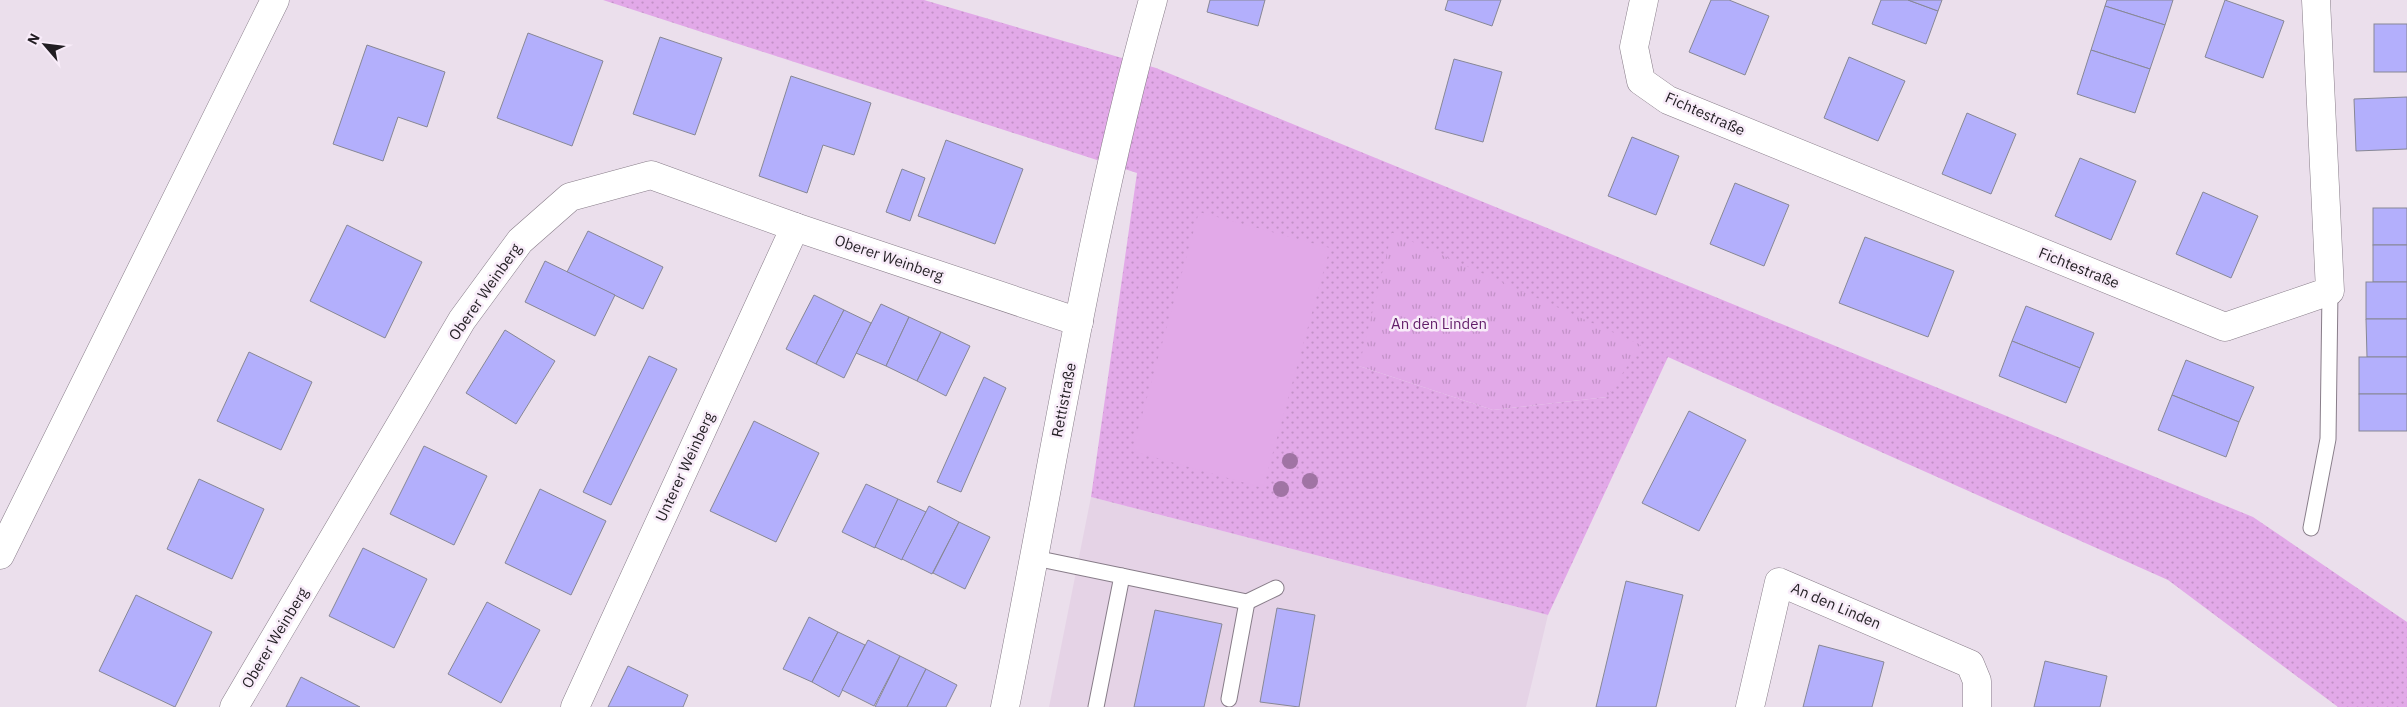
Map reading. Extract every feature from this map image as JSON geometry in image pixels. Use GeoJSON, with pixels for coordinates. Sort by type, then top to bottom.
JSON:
{"type":"FeatureCollection","features":[{"type":"Feature","properties":{"kind":"street"},"geometry":{"type":"LineString","coordinates":[[0,555],[274,0]]}},
{"type":"Feature","properties":{"kind":"street","name":"Rettistraße"},"geometry":{"type":"LineString","coordinates":[[1004,707],[1079,322],[1127,94],[1153,0]]}},
{"type":"Feature","properties":{"kind":"street","name":"Fichtestraße"},"geometry":{"type":"LineString","coordinates":[[1644,0],[1634,47],[1642,81],[1668,100],[2225,327],[2330,291]]}},
{"type":"Feature","properties":{"kind":"street"},"geometry":{"type":"LineString","coordinates":[[2316,0],[2330,291]]}},
{"type":"Feature","properties":{"kind":"street","name":"Oberer Weinberg"},"geometry":{"type":"LineString","coordinates":[[234,707],[462,320],[520,241],[570,197],[651,175],[794,226],[1079,322]]}},
{"type":"Feature","properties":{"kind":"street","name":"Unterer Weinberg"},"geometry":{"type":"LineString","coordinates":[[575,707],[794,226]]}},
{"type":"Feature","properties":{"kind":"street","name":"An den Linden"},"geometry":{"type":"LineString","coordinates":[[1750,707],[1779,582],[1970,664],[1976,681],[1977,707]]}},
{"type":"Feature","properties":{"kind":"lane"},"geometry":{"type":"LineString","coordinates":[[2311,528],[2328,439],[2330,291]]}},
{"type":"Feature","properties":{"kind":"lane"},"geometry":{"type":"LineString","coordinates":[[1034,558],[1247,602],[1276,588]]}},
{"type":"Feature","properties":{"kind":"lane"},"geometry":{"type":"LineString","coordinates":[[1096,707],[1122,576]]}},
{"type":"Feature","properties":{"kind":"lane"},"geometry":{"type":"LineString","coordinates":[[1229,699],[1247,602]]}},
{"type":"Feature","properties":{"kind":"shaded area"},"geometry":{"type":"Polygon","coordinates":[[[1091,497],[1548,615],[1526,707],[1049,707],[1091,497]]]}},
{"type":"Feature","properties":{"kind":"green space"},"geometry":{"type":"Polygon","coordinates":[[[603,0],[924,0],[1156,68],[2253,517],[2407,622],[2407,707],[2338,707],[2168,580],[1668,357],[1548,615],[1091,497],[1137,173],[603,0]],[[1359,366],[1493,410],[1607,397],[1359,366]]]}},
{"type":"Feature","properties":{"kind":"green space"},"geometry":{"type":"Polygon","coordinates":[[[1199,212],[1330,248],[1263,488],[1132,451],[1199,212]]]}},
{"type":"Feature","properties":{"kind":"green space","name":"An den Linden"},"geometry":{"type":"Polygon","coordinates":[[[1392,233],[1641,345],[1607,397],[1493,410],[1359,366],[1392,233]]]}},
{"type":"Feature","properties":{"kind":"building"},"geometry":{"type":"Polygon","coordinates":[[[1210,0],[1265,0],[1258,26],[1207,12],[1210,0]]]}},
{"type":"Feature","properties":{"kind":"building"},"geometry":{"type":"Polygon","coordinates":[[[1448,0],[1501,0],[1492,26],[1445,10],[1448,0]]]}},
{"type":"Feature","properties":{"kind":"building"},"geometry":{"type":"Polygon","coordinates":[[[1711,0],[1729,0],[1769,16],[1745,75],[1689,52],[1711,0]]]}},
{"type":"Feature","properties":{"kind":"building"},"geometry":{"type":"Polygon","coordinates":[[[1881,0],[1908,0],[1938,11],[1926,44],[1872,24],[1881,0]]]}},
{"type":"Feature","properties":{"kind":"building"},"geometry":{"type":"Polygon","coordinates":[[[1908,0],[1942,0],[1938,11],[1908,0]]]}},
{"type":"Feature","properties":{"kind":"building"},"geometry":{"type":"Polygon","coordinates":[[[2107,0],[2173,0],[2165,25],[2105,6],[2107,0]]]}},
{"type":"Feature","properties":{"kind":"building"},"geometry":{"type":"Polygon","coordinates":[[[2225,0],[2284,21],[2263,78],[2205,57],[2225,0]]]}},
{"type":"Feature","properties":{"kind":"building"},"geometry":{"type":"Polygon","coordinates":[[[2105,6],[2165,25],[2150,69],[2091,50],[2105,6]]]}},
{"type":"Feature","properties":{"kind":"building"},"geometry":{"type":"Polygon","coordinates":[[[2374,24],[2407,24],[2407,72],[2374,72],[2374,24]]]}},
{"type":"Feature","properties":{"kind":"building"},"geometry":{"type":"Polygon","coordinates":[[[528,33],[603,61],[572,146],[497,118],[528,33]]]}},
{"type":"Feature","properties":{"kind":"building"},"geometry":{"type":"Polygon","coordinates":[[[660,37],[722,58],[695,135],[633,114],[660,37]]]}},
{"type":"Feature","properties":{"kind":"building"},"geometry":{"type":"Polygon","coordinates":[[[367,45],[445,72],[427,127],[398,117],[383,161],[333,144],[367,45]]]}},
{"type":"Feature","properties":{"kind":"building"},"geometry":{"type":"Polygon","coordinates":[[[2091,50],[2150,69],[2135,113],[2077,94],[2091,50]]]}},
{"type":"Feature","properties":{"kind":"building"},"geometry":{"type":"Polygon","coordinates":[[[1849,57],[1905,81],[1878,141],[1824,118],[1849,57]]]}},
{"type":"Feature","properties":{"kind":"building"},"geometry":{"type":"Polygon","coordinates":[[[1454,59],[1502,72],[1483,142],[1435,129],[1454,59]]]}},
{"type":"Feature","properties":{"kind":"building"},"geometry":{"type":"Polygon","coordinates":[[[791,76],[871,103],[854,155],[823,145],[807,193],[759,176],[791,76]]]}},
{"type":"Feature","properties":{"kind":"building"},"geometry":{"type":"Polygon","coordinates":[[[2407,97],[2407,149],[2356,151],[2354,99],[2407,97]]]}},
{"type":"Feature","properties":{"kind":"building"},"geometry":{"type":"Polygon","coordinates":[[[1967,113],[2016,134],[1991,194],[1942,174],[1967,113]]]}},
{"type":"Feature","properties":{"kind":"building"},"geometry":{"type":"Polygon","coordinates":[[[1632,137],[1679,156],[1656,215],[1608,196],[1632,137]]]}},
{"type":"Feature","properties":{"kind":"building"},"geometry":{"type":"Polygon","coordinates":[[[946,140],[1023,169],[995,244],[918,216],[946,140]]]}},
{"type":"Feature","properties":{"kind":"building"},"geometry":{"type":"Polygon","coordinates":[[[2080,158],[2136,181],[2111,240],[2055,216],[2080,158]]]}},
{"type":"Feature","properties":{"kind":"building"},"geometry":{"type":"Polygon","coordinates":[[[902,169],[925,178],[910,221],[886,212],[902,169]]]}},
{"type":"Feature","properties":{"kind":"building"},"geometry":{"type":"Polygon","coordinates":[[[1735,183],[1789,205],[1764,266],[1710,244],[1735,183]]]}},
{"type":"Feature","properties":{"kind":"building"},"geometry":{"type":"Polygon","coordinates":[[[2203,192],[2258,216],[2231,278],[2176,254],[2203,192]]]}},
{"type":"Feature","properties":{"kind":"building"},"geometry":{"type":"Polygon","coordinates":[[[2373,208],[2407,208],[2407,245],[2373,245],[2373,208]]]}},
{"type":"Feature","properties":{"kind":"building"},"geometry":{"type":"Polygon","coordinates":[[[347,225],[422,262],[385,338],[310,301],[347,225]]]}},
{"type":"Feature","properties":{"kind":"building"},"geometry":{"type":"Polygon","coordinates":[[[588,231],[663,267],[643,309],[567,272],[588,231]]]}},
{"type":"Feature","properties":{"kind":"building"},"geometry":{"type":"Polygon","coordinates":[[[1865,237],[1954,271],[1928,337],[1839,303],[1865,237]]]}},
{"type":"Feature","properties":{"kind":"building"},"geometry":{"type":"Polygon","coordinates":[[[2373,245],[2407,245],[2407,282],[2373,282],[2373,245]]]}},
{"type":"Feature","properties":{"kind":"building"},"geometry":{"type":"Polygon","coordinates":[[[545,261],[615,295],[595,336],[525,302],[545,261]]]}},
{"type":"Feature","properties":{"kind":"building"},"geometry":{"type":"Polygon","coordinates":[[[2366,282],[2407,282],[2407,319],[2366,319],[2366,282]]]}},
{"type":"Feature","properties":{"kind":"building"},"geometry":{"type":"Polygon","coordinates":[[[814,295],[844,310],[816,364],[786,349],[814,295]]]}},
{"type":"Feature","properties":{"kind":"building"},"geometry":{"type":"Polygon","coordinates":[[[881,304],[909,317],[886,366],[856,353],[881,304]]]}},
{"type":"Feature","properties":{"kind":"building"},"geometry":{"type":"Polygon","coordinates":[[[2026,306],[2094,333],[2080,368],[2012,341],[2026,306]]]}},
{"type":"Feature","properties":{"kind":"building"},"geometry":{"type":"Polygon","coordinates":[[[844,310],[871,323],[844,378],[816,364],[844,310]]]}},
{"type":"Feature","properties":{"kind":"building"},"geometry":{"type":"Polygon","coordinates":[[[909,317],[941,332],[917,381],[886,366],[909,317]]]}},
{"type":"Feature","properties":{"kind":"building"},"geometry":{"type":"Polygon","coordinates":[[[2366,319],[2407,319],[2407,357],[2367,357],[2366,319]]]}},
{"type":"Feature","properties":{"kind":"building"},"geometry":{"type":"Polygon","coordinates":[[[505,330],[555,361],[516,424],[466,393],[505,330]]]}},
{"type":"Feature","properties":{"kind":"building"},"geometry":{"type":"Polygon","coordinates":[[[941,332],[970,346],[946,396],[917,381],[941,332]]]}},
{"type":"Feature","properties":{"kind":"building"},"geometry":{"type":"Polygon","coordinates":[[[2012,341],[2080,368],[2066,403],[1999,376],[2012,341]]]}},
{"type":"Feature","properties":{"kind":"building"},"geometry":{"type":"Polygon","coordinates":[[[249,352],[312,382],[281,450],[217,421],[249,352]]]}},
{"type":"Feature","properties":{"kind":"building"},"geometry":{"type":"Polygon","coordinates":[[[649,356],[677,369],[611,505],[583,492],[649,356]]]}},
{"type":"Feature","properties":{"kind":"building"},"geometry":{"type":"Polygon","coordinates":[[[2359,357],[2407,357],[2407,394],[2359,394],[2359,357]]]}},
{"type":"Feature","properties":{"kind":"building"},"geometry":{"type":"Polygon","coordinates":[[[2186,360],[2254,387],[2239,422],[2172,395],[2186,360]]]}},
{"type":"Feature","properties":{"kind":"building"},"geometry":{"type":"Polygon","coordinates":[[[984,377],[1006,388],[961,492],[937,482],[984,377]]]}},
{"type":"Feature","properties":{"kind":"building"},"geometry":{"type":"Polygon","coordinates":[[[2359,394],[2407,394],[2407,431],[2359,431],[2359,394]]]}},
{"type":"Feature","properties":{"kind":"building"},"geometry":{"type":"Polygon","coordinates":[[[2172,395],[2239,422],[2226,457],[2158,430],[2172,395]]]}},
{"type":"Feature","properties":{"kind":"building"},"geometry":{"type":"Polygon","coordinates":[[[1689,411],[1746,440],[1699,531],[1642,503],[1689,411]]]}},
{"type":"Feature","properties":{"kind":"building"},"geometry":{"type":"Polygon","coordinates":[[[754,421],[819,453],[776,542],[710,511],[754,421]]]}},
{"type":"Feature","properties":{"kind":"building"},"geometry":{"type":"Polygon","coordinates":[[[424,446],[487,476],[454,545],[390,514],[424,446]]]}},
{"type":"Feature","properties":{"kind":"building"},"geometry":{"type":"Polygon","coordinates":[[[199,479],[264,509],[232,579],[167,549],[199,479]]]}},
{"type":"Feature","properties":{"kind":"building"},"geometry":{"type":"Polygon","coordinates":[[[866,484],[898,499],[875,548],[842,532],[866,484]]]}},
{"type":"Feature","properties":{"kind":"building"},"geometry":{"type":"Polygon","coordinates":[[[540,489],[606,521],[571,595],[505,563],[540,489]]]}},
{"type":"Feature","properties":{"kind":"building"},"geometry":{"type":"Polygon","coordinates":[[[898,499],[926,512],[902,560],[875,547],[898,499]]]}},
{"type":"Feature","properties":{"kind":"building"},"geometry":{"type":"Polygon","coordinates":[[[929,506],[959,522],[932,574],[902,559],[929,506]]]}},
{"type":"Feature","properties":{"kind":"building"},"geometry":{"type":"Polygon","coordinates":[[[959,522],[990,537],[965,589],[933,573],[959,522]]]}},
{"type":"Feature","properties":{"kind":"building"},"geometry":{"type":"Polygon","coordinates":[[[363,548],[427,579],[394,648],[329,616],[363,548]]]}},
{"type":"Feature","properties":{"kind":"building"},"geometry":{"type":"Polygon","coordinates":[[[1626,581],[1683,595],[1656,707],[1596,707],[1626,581]]]}},
{"type":"Feature","properties":{"kind":"building"},"geometry":{"type":"Polygon","coordinates":[[[136,595],[212,632],[175,707],[99,671],[136,595]]]}},
{"type":"Feature","properties":{"kind":"building"},"geometry":{"type":"Polygon","coordinates":[[[487,602],[540,630],[501,703],[448,674],[487,602]]]}},
{"type":"Feature","properties":{"kind":"building"},"geometry":{"type":"Polygon","coordinates":[[[1277,608],[1315,615],[1299,707],[1260,702],[1277,608]]]}},
{"type":"Feature","properties":{"kind":"building"},"geometry":{"type":"Polygon","coordinates":[[[1155,610],[1222,624],[1204,707],[1134,707],[1155,610]]]}},
{"type":"Feature","properties":{"kind":"building"},"geometry":{"type":"Polygon","coordinates":[[[809,617],[838,632],[812,682],[783,669],[809,617]]]}},
{"type":"Feature","properties":{"kind":"building"},"geometry":{"type":"Polygon","coordinates":[[[838,632],[865,645],[839,697],[812,682],[838,632]]]}},
{"type":"Feature","properties":{"kind":"building"},"geometry":{"type":"Polygon","coordinates":[[[868,640],[900,656],[874,706],[842,690],[868,640]]]}},
{"type":"Feature","properties":{"kind":"building"},"geometry":{"type":"Polygon","coordinates":[[[1819,645],[1884,662],[1872,707],[1803,707],[1819,645]]]}},
{"type":"Feature","properties":{"kind":"building"},"geometry":{"type":"Polygon","coordinates":[[[900,656],[926,669],[907,707],[875,707],[900,656]]]}},
{"type":"Feature","properties":{"kind":"building"},"geometry":{"type":"Polygon","coordinates":[[[2045,661],[2107,676],[2100,707],[2034,707],[2045,661]]]}},
{"type":"Feature","properties":{"kind":"building"},"geometry":{"type":"Polygon","coordinates":[[[628,666],[688,695],[683,707],[608,707],[628,666]]]}},
{"type":"Feature","properties":{"kind":"building"},"geometry":{"type":"Polygon","coordinates":[[[926,669],[957,685],[946,707],[907,707],[926,669]]]}},
{"type":"Feature","properties":{"kind":"building"},"geometry":{"type":"Polygon","coordinates":[[[301,677],[360,707],[286,707],[301,677]]]}}]}
